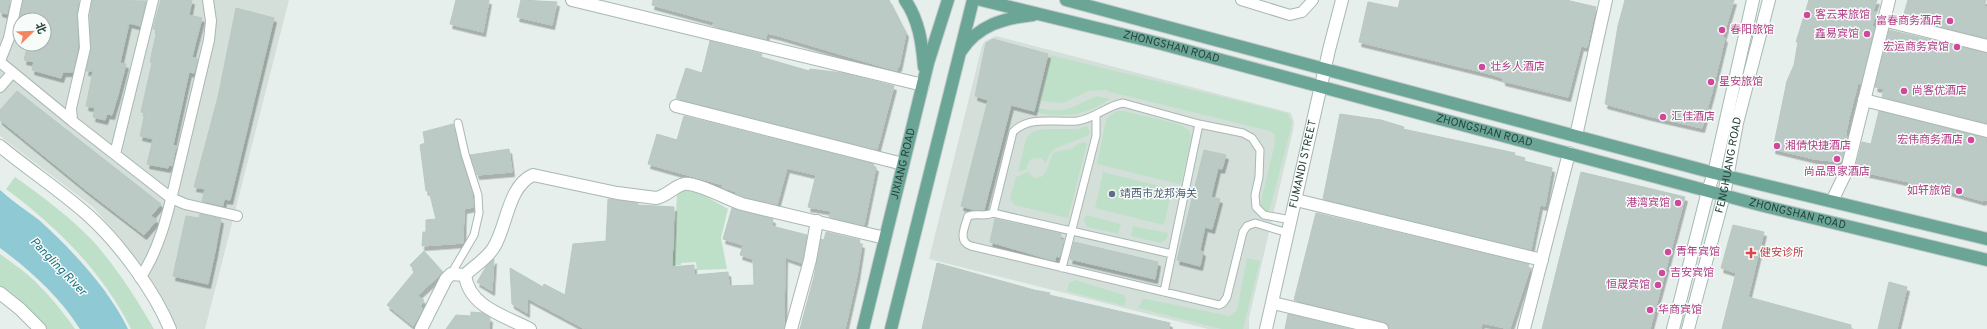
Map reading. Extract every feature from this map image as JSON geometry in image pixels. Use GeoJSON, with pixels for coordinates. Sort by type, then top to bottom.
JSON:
{"type":"FeatureCollection","features":[{"type":"Feature","properties":{"kind":"main road"},"geometry":{"type":"LineString","coordinates":[[904,0],[920,31],[924,52],[924,80]]}},
{"type":"Feature","properties":{"kind":"main road","name":"JIXIANG ROAD"},"geometry":{"type":"LineString","coordinates":[[863,329],[924,80],[948,0]]}},
{"type":"Feature","properties":{"kind":"main road"},"geometry":{"type":"LineString","coordinates":[[891,329],[958,55],[973,0]]}},
{"type":"Feature","properties":{"kind":"main road","name":"ZHONGSHAN ROAD"},"geometry":{"type":"LineString","coordinates":[[982,0],[1322,87],[1708,191],[1987,260]]}},
{"type":"Feature","properties":{"kind":"main road","name":"ZHONGSHAN ROAD"},"geometry":{"type":"LineString","coordinates":[[1066,0],[1714,173],[1987,239]]}},
{"type":"Feature","properties":{"kind":"main road"},"geometry":{"type":"LineString","coordinates":[[958,55],[971,39],[994,23],[1023,16],[1044,15]]}},
{"type":"Feature","properties":{"kind":"street"},"geometry":{"type":"LineString","coordinates":[[17,0],[10,38],[0,61],[12,73],[171,198],[185,204],[237,216]]}},
{"type":"Feature","properties":{"kind":"street"},"geometry":{"type":"LineString","coordinates":[[72,121],[71,108],[85,48],[82,29],[86,0]]}},
{"type":"Feature","properties":{"kind":"street"},"geometry":{"type":"LineString","coordinates":[[115,154],[152,0]]}},
{"type":"Feature","properties":{"kind":"street"},"geometry":{"type":"LineString","coordinates":[[140,278],[149,265],[171,198],[209,40],[210,21],[208,0]]}},
{"type":"Feature","properties":{"kind":"street"},"geometry":{"type":"LineString","coordinates":[[572,0],[924,80]]}},
{"type":"Feature","properties":{"kind":"street"},"geometry":{"type":"LineString","coordinates":[[1241,0],[1290,15],[1302,12],[1313,0]]}},
{"type":"Feature","properties":{"kind":"street","name":"FUMANDI STREET"},"geometry":{"type":"LineString","coordinates":[[1266,329],[1342,0]]}},
{"type":"Feature","properties":{"kind":"street"},"geometry":{"type":"LineString","coordinates":[[1576,136],[1604,0]]}},
{"type":"Feature","properties":{"kind":"street","name":"FENGHUANG ROAD"},"geometry":{"type":"LineString","coordinates":[[1673,329],[1708,191],[1714,173],[1753,0]]}},
{"type":"Feature","properties":{"kind":"street","name":"FENGHUANG ROAD"},"geometry":{"type":"LineString","coordinates":[[1688,329],[1729,176],[1737,123],[1769,0]]}},
{"type":"Feature","properties":{"kind":"street"},"geometry":{"type":"LineString","coordinates":[[1832,201],[1847,170],[1888,0]]}},
{"type":"Feature","properties":{"kind":"street"},"geometry":{"type":"LineString","coordinates":[[1884,20],[1987,46]]}},
{"type":"Feature","properties":{"kind":"street"},"geometry":{"type":"LineString","coordinates":[[0,87],[12,73]]}},
{"type":"Feature","properties":{"kind":"street"},"geometry":{"type":"LineString","coordinates":[[1864,100],[1987,131]]}},
{"type":"Feature","properties":{"kind":"street"},"geometry":{"type":"LineString","coordinates":[[676,106],[903,164]]}},
{"type":"Feature","properties":{"kind":"street"},"geometry":{"type":"LineString","coordinates":[[0,146],[90,217],[108,235],[140,278],[159,307],[170,329]]}},
{"type":"Feature","properties":{"kind":"street"},"geometry":{"type":"LineString","coordinates":[[1524,329],[1569,153]]}},
{"type":"Feature","properties":{"kind":"street"},"geometry":{"type":"LineString","coordinates":[[421,329],[442,286],[451,274],[465,275],[482,261],[495,246],[517,189],[527,178],[533,175],[611,192],[656,198],[663,197],[674,188],[686,184],[706,189],[742,204],[885,238]]}},
{"type":"Feature","properties":{"kind":"street"},"geometry":{"type":"LineString","coordinates":[[1296,200],[1542,260]]}},
{"type":"Feature","properties":{"kind":"street"},"geometry":{"type":"LineString","coordinates":[[791,329],[810,260],[817,221]]}},
{"type":"Feature","properties":{"kind":"street"},"geometry":{"type":"LineString","coordinates":[[465,275],[468,288],[478,301],[530,329]]}},
{"type":"Feature","properties":{"kind":"street"},"geometry":{"type":"LineString","coordinates":[[0,293],[20,309],[40,329]]}},
{"type":"Feature","properties":{"kind":"street"},"geometry":{"type":"LineString","coordinates":[[1273,303],[1382,329]]}},
{"type":"Feature","properties":{"kind":"lane"},"geometry":{"type":"LineString","coordinates":[[993,213],[1013,132],[1017,128],[1028,122],[1079,121],[1096,115],[1114,105],[1127,103],[1200,124],[1243,133],[1258,143],[1260,150],[1260,164],[1255,195],[1256,207],[1264,215],[1291,220]]}},
{"type":"Feature","properties":{"kind":"lane"},"geometry":{"type":"LineString","coordinates":[[1062,268],[1096,136],[1096,115]]}},
{"type":"Feature","properties":{"kind":"lane"},"geometry":{"type":"LineString","coordinates":[[451,274],[474,236],[479,213],[478,195],[464,154],[458,123]]}},
{"type":"Feature","properties":{"kind":"lane"},"geometry":{"type":"LineString","coordinates":[[1164,292],[1200,124]]}},
{"type":"Feature","properties":{"kind":"lane"},"geometry":{"type":"LineString","coordinates":[[1172,254],[993,213],[986,216],[973,214],[968,216],[962,237],[964,242],[971,246],[1219,305],[1223,303],[1227,297],[1243,232],[1247,226],[1256,223],[1288,233]]}},
{"type":"Feature","properties":{"kind":"shaded area"},"geometry":{"type":"Polygon","coordinates":[[[0,0],[289,0],[205,329],[178,329],[152,282],[119,237],[93,207],[0,136],[0,0]]]}},
{"type":"Feature","properties":{"kind":"shaded area","name":"靖西市龙邦海关"},"geometry":{"type":"Polygon","coordinates":[[[996,36],[1291,113],[1294,122],[1293,130],[1249,318],[1249,329],[1208,329],[929,259],[982,46],[985,41],[996,36]]]}},
{"type":"Feature","properties":{"kind":"green space"},"geometry":{"type":"Polygon","coordinates":[[[1050,55],[1287,113],[1292,121],[1291,128],[1269,212],[1264,211],[1260,205],[1275,143],[1274,134],[1270,131],[1108,92],[1107,90],[1089,91],[1063,103],[1041,101],[1050,55]]]}},
{"type":"Feature","properties":{"kind":"green space"},"geometry":{"type":"Polygon","coordinates":[[[1097,96],[1110,99],[1093,109],[1075,114],[1056,115],[1036,112],[1037,108],[1055,110],[1069,109],[1097,96]]]}},
{"type":"Feature","properties":{"kind":"green space"},"geometry":{"type":"Polygon","coordinates":[[[1117,111],[1123,111],[1179,124],[1189,130],[1192,136],[1181,183],[1178,184],[1097,164],[1106,120],[1117,111]]]}},
{"type":"Feature","properties":{"kind":"green space"},"geometry":{"type":"Polygon","coordinates":[[[1087,126],[1090,133],[1087,136],[1054,149],[1049,155],[1046,163],[1041,158],[1031,159],[1027,165],[1027,169],[1018,172],[1026,139],[1032,132],[1043,129],[1077,129],[1087,126]]]}},
{"type":"Feature","properties":{"kind":"green space"},"geometry":{"type":"Polygon","coordinates":[[[1086,142],[1087,144],[1068,218],[1014,205],[1010,198],[1016,177],[1028,172],[1034,178],[1041,177],[1046,172],[1054,152],[1071,149],[1079,143],[1086,142]]]}},
{"type":"Feature","properties":{"kind":"green space"},"geometry":{"type":"Polygon","coordinates":[[[1103,172],[1172,189],[1164,225],[1095,208],[1103,172]]]}},
{"type":"Feature","properties":{"kind":"green space"},"geometry":{"type":"Polygon","coordinates":[[[15,177],[56,207],[93,241],[126,284],[154,329],[131,329],[107,288],[77,252],[43,218],[6,189],[15,177]]]}},
{"type":"Feature","properties":{"kind":"green space"},"geometry":{"type":"Polygon","coordinates":[[[685,190],[700,193],[728,209],[721,238],[727,269],[697,270],[696,262],[681,263],[681,265],[669,266],[670,251],[674,250],[677,195],[685,190]]]}},
{"type":"Feature","properties":{"kind":"green space"},"geometry":{"type":"Polygon","coordinates":[[[1086,215],[1121,224],[1118,234],[1087,227],[1084,220],[1086,215]]]}},
{"type":"Feature","properties":{"kind":"green space"},"geometry":{"type":"Polygon","coordinates":[[[1133,226],[1168,233],[1166,240],[1160,243],[1131,236],[1133,226]]]}},
{"type":"Feature","properties":{"kind":"green space"},"geometry":{"type":"Polygon","coordinates":[[[0,254],[25,272],[41,287],[59,307],[75,329],[46,329],[0,287],[0,254]]]}},
{"type":"Feature","properties":{"kind":"green space"},"geometry":{"type":"Polygon","coordinates":[[[1247,258],[1260,261],[1243,329],[1221,329],[1138,308],[1143,299],[1146,299],[1229,316],[1237,310],[1247,258]]]}},
{"type":"Feature","properties":{"kind":"green space"},"geometry":{"type":"Polygon","coordinates":[[[1075,280],[1124,295],[1126,299],[1124,306],[1067,291],[1069,283],[1075,280]]]}},
{"type":"Feature","properties":{"kind":"water","name":"Pangling River"},"geometry":{"type":"Polygon","coordinates":[[[0,190],[39,220],[88,270],[111,299],[128,329],[80,329],[54,295],[23,266],[0,248],[0,190]]]}},
{"type":"Feature","properties":{"kind":"building"},"geometry":{"type":"Polygon","coordinates":[[[0,0],[10,0],[7,14],[0,12],[0,0]]]}},
{"type":"Feature","properties":{"kind":"building"},"geometry":{"type":"Polygon","coordinates":[[[23,0],[79,0],[77,15],[78,47],[73,72],[63,72],[61,78],[32,70],[34,62],[24,60],[26,52],[52,52],[52,12],[21,12],[23,0]]]}},
{"type":"Feature","properties":{"kind":"building"},"geometry":{"type":"Polygon","coordinates":[[[92,0],[146,1],[140,26],[129,23],[120,63],[126,64],[112,115],[107,114],[105,120],[93,117],[95,108],[86,106],[93,71],[86,71],[91,48],[90,15],[92,0]]]}},
{"type":"Feature","properties":{"kind":"building"},"geometry":{"type":"Polygon","coordinates":[[[161,0],[192,0],[189,15],[202,18],[192,57],[198,59],[194,73],[189,72],[173,145],[176,146],[172,166],[169,165],[168,168],[147,164],[153,139],[140,136],[145,113],[141,112],[152,63],[150,62],[157,30],[153,29],[161,0]]]}},
{"type":"Feature","properties":{"kind":"building"},"geometry":{"type":"Polygon","coordinates":[[[456,0],[489,0],[483,32],[450,24],[456,0]]]}},
{"type":"Feature","properties":{"kind":"building"},"geometry":{"type":"Polygon","coordinates":[[[521,0],[557,2],[552,25],[517,17],[521,0]]]}},
{"type":"Feature","properties":{"kind":"building"},"geometry":{"type":"Polygon","coordinates":[[[653,0],[889,0],[906,33],[897,71],[767,33],[766,39],[713,26],[714,22],[652,5],[653,0]]]}},
{"type":"Feature","properties":{"kind":"building"},"geometry":{"type":"Polygon","coordinates":[[[1400,0],[1566,0],[1596,7],[1587,47],[1581,46],[1568,97],[1503,81],[1503,78],[1490,74],[1359,42],[1368,2],[1398,8],[1400,0]]]}},
{"type":"Feature","properties":{"kind":"building"},"geometry":{"type":"Polygon","coordinates":[[[1625,0],[1734,0],[1723,37],[1725,38],[1702,128],[1605,104],[1618,26],[1625,0]]]}},
{"type":"Feature","properties":{"kind":"building"},"geometry":{"type":"Polygon","coordinates":[[[1809,0],[1877,0],[1873,11],[1876,12],[1872,26],[1875,27],[1861,84],[1858,83],[1849,118],[1846,132],[1847,140],[1841,162],[1814,159],[1773,149],[1787,81],[1794,65],[1798,42],[1796,42],[1809,0]]]}},
{"type":"Feature","properties":{"kind":"building"},"geometry":{"type":"Polygon","coordinates":[[[1908,0],[1986,0],[1984,7],[1987,7],[1987,38],[1903,17],[1908,0]]]}},
{"type":"Feature","properties":{"kind":"building"},"geometry":{"type":"Polygon","coordinates":[[[236,8],[274,18],[230,200],[224,199],[223,206],[202,201],[205,189],[194,187],[218,97],[236,8]]]}},
{"type":"Feature","properties":{"kind":"building"},"geometry":{"type":"Polygon","coordinates":[[[1889,30],[1987,53],[1987,123],[1882,97],[1884,89],[1875,87],[1889,30]]]}},
{"type":"Feature","properties":{"kind":"building"},"geometry":{"type":"Polygon","coordinates":[[[993,39],[1048,54],[1034,111],[1011,105],[984,210],[975,210],[961,206],[988,100],[975,96],[986,43],[993,39]]]}},
{"type":"Feature","properties":{"kind":"building"},"geometry":{"type":"Polygon","coordinates":[[[710,41],[762,54],[761,57],[809,71],[810,69],[843,73],[894,86],[877,150],[676,98],[686,68],[702,73],[710,41]]]}},
{"type":"Feature","properties":{"kind":"building"},"geometry":{"type":"Polygon","coordinates":[[[17,91],[161,204],[151,216],[157,220],[144,235],[0,120],[0,110],[17,91]]]}},
{"type":"Feature","properties":{"kind":"building"},"geometry":{"type":"Polygon","coordinates":[[[1879,111],[1987,138],[1987,200],[1983,201],[1941,189],[1863,172],[1865,166],[1856,165],[1862,142],[1871,144],[1879,111]]]}},
{"type":"Feature","properties":{"kind":"building"},"geometry":{"type":"Polygon","coordinates":[[[1340,114],[1381,120],[1404,127],[1403,129],[1515,153],[1514,155],[1525,158],[1524,161],[1552,168],[1545,206],[1540,205],[1531,250],[1323,199],[1340,114]]]}},
{"type":"Feature","properties":{"kind":"building"},"geometry":{"type":"Polygon","coordinates":[[[684,116],[874,164],[873,166],[876,167],[864,225],[829,217],[831,211],[808,207],[816,175],[787,168],[777,205],[744,197],[736,194],[736,192],[722,187],[723,185],[648,164],[657,134],[677,140],[684,116]]]}},
{"type":"Feature","properties":{"kind":"building"},"geometry":{"type":"Polygon","coordinates":[[[453,124],[460,156],[471,188],[474,207],[464,209],[463,243],[422,246],[423,232],[426,232],[426,220],[436,219],[429,191],[426,191],[420,145],[425,143],[423,132],[453,124]]]}},
{"type":"Feature","properties":{"kind":"building"},"geometry":{"type":"Polygon","coordinates":[[[509,149],[512,172],[477,175],[470,155],[509,149]]]}},
{"type":"Feature","properties":{"kind":"building"},"geometry":{"type":"Polygon","coordinates":[[[1204,150],[1226,155],[1222,169],[1218,168],[1211,197],[1220,199],[1212,229],[1205,227],[1200,250],[1203,252],[1200,266],[1177,260],[1204,150]]]}},
{"type":"Feature","properties":{"kind":"building"},"geometry":{"type":"Polygon","coordinates":[[[1581,172],[1685,197],[1650,329],[1542,329],[1581,172]]]}},
{"type":"Feature","properties":{"kind":"building"},"geometry":{"type":"Polygon","coordinates":[[[608,199],[638,203],[638,205],[674,207],[672,267],[694,265],[694,275],[728,272],[729,286],[754,285],[753,259],[740,255],[743,245],[723,239],[732,208],[773,219],[772,226],[807,235],[802,263],[785,257],[784,329],[585,329],[527,298],[527,313],[512,304],[510,268],[543,287],[544,284],[565,295],[573,244],[606,241],[608,199]]]}},
{"type":"Feature","properties":{"kind":"building"},"geometry":{"type":"Polygon","coordinates":[[[1316,213],[1529,264],[1528,267],[1530,268],[1510,329],[1482,323],[1481,329],[1389,329],[1387,324],[1384,322],[1294,300],[1316,213]]]}},
{"type":"Feature","properties":{"kind":"building"},"geometry":{"type":"Polygon","coordinates":[[[200,214],[221,219],[208,284],[173,276],[186,216],[199,218],[200,214]]]}},
{"type":"Feature","properties":{"kind":"building"},"geometry":{"type":"Polygon","coordinates":[[[995,219],[1061,234],[1060,239],[1064,240],[1060,257],[1056,256],[1055,261],[990,242],[995,219]]]}},
{"type":"Feature","properties":{"kind":"building"},"geometry":{"type":"Polygon","coordinates":[[[1733,225],[1764,232],[1748,297],[1851,325],[1851,329],[1722,329],[1736,273],[1721,268],[1733,225]]]}},
{"type":"Feature","properties":{"kind":"building"},"geometry":{"type":"Polygon","coordinates":[[[826,232],[860,240],[859,243],[862,244],[857,276],[845,329],[800,329],[814,277],[821,239],[824,240],[826,232]]]}},
{"type":"Feature","properties":{"kind":"building"},"geometry":{"type":"Polygon","coordinates":[[[1074,242],[1158,262],[1155,279],[1070,259],[1074,242]]]}},
{"type":"Feature","properties":{"kind":"building"},"geometry":{"type":"Polygon","coordinates":[[[424,251],[443,272],[417,296],[424,300],[420,307],[423,309],[413,326],[387,305],[415,271],[410,265],[424,251]]]}},
{"type":"Feature","properties":{"kind":"building"},"geometry":{"type":"Polygon","coordinates":[[[494,259],[492,291],[477,282],[486,267],[494,259]]]}},
{"type":"Feature","properties":{"kind":"building"},"geometry":{"type":"Polygon","coordinates":[[[937,263],[1034,290],[1050,293],[1049,295],[1170,323],[1169,329],[922,329],[937,263]]]}},
{"type":"Feature","properties":{"kind":"building"},"geometry":{"type":"Polygon","coordinates":[[[1889,282],[1907,287],[1897,329],[1878,329],[1889,282]]]}},
{"type":"Feature","properties":{"kind":"building"},"geometry":{"type":"Polygon","coordinates":[[[471,312],[483,313],[490,318],[489,329],[446,329],[456,315],[471,316],[471,312]]]}},
{"type":"Feature","properties":{"kind":"building"},"geometry":{"type":"Polygon","coordinates":[[[1288,314],[1350,329],[1285,329],[1288,314]]]}},
{"type":"Feature","properties":{"kind":"place","name":"客云来旅馆"},"geometry":{"type":"Point","coordinates":[1807,15]}},
{"type":"Feature","properties":{"kind":"place","name":"富春商务酒店"},"geometry":{"type":"Point","coordinates":[1950,21]}},
{"type":"Feature","properties":{"kind":"place","name":"春阳旅馆"},"geometry":{"type":"Point","coordinates":[1722,30]}},
{"type":"Feature","properties":{"kind":"place","name":"鑫易宾馆"},"geometry":{"type":"Point","coordinates":[1867,34]}},
{"type":"Feature","properties":{"kind":"place","name":"宏运商务宾馆"},"geometry":{"type":"Point","coordinates":[1957,47]}},
{"type":"Feature","properties":{"kind":"place","name":"壮乡人酒店"},"geometry":{"type":"Point","coordinates":[1482,67]}},
{"type":"Feature","properties":{"kind":"place","name":"星安旅馆"},"geometry":{"type":"Point","coordinates":[1711,82]}},
{"type":"Feature","properties":{"kind":"place","name":"尚客优酒店"},"geometry":{"type":"Point","coordinates":[1904,91]}},
{"type":"Feature","properties":{"kind":"place","name":"汇佳酒店"},"geometry":{"type":"Point","coordinates":[1663,117]}},
{"type":"Feature","properties":{"kind":"place","name":"宏伟商务酒店"},"geometry":{"type":"Point","coordinates":[1971,140]}},
{"type":"Feature","properties":{"kind":"place","name":"湘倩快捷酒店"},"geometry":{"type":"Point","coordinates":[1777,146]}},
{"type":"Feature","properties":{"kind":"place","name":"尚品思家酒店"},"geometry":{"type":"Point","coordinates":[1837,159]}},
{"type":"Feature","properties":{"kind":"place","name":"如轩旅馆"},"geometry":{"type":"Point","coordinates":[1959,191]}},
{"type":"Feature","properties":{"kind":"place","name":"靖西市龙邦海关"},"geometry":{"type":"Point","coordinates":[1112,194]}},
{"type":"Feature","properties":{"kind":"place","name":"港湾宾馆"},"geometry":{"type":"Point","coordinates":[1678,203]}},
{"type":"Feature","properties":{"kind":"place","name":"青年宾馆"},"geometry":{"type":"Point","coordinates":[1668,252]}},
{"type":"Feature","properties":{"kind":"place","name":"健安诊所"},"geometry":{"type":"Point","coordinates":[1751,253]}},
{"type":"Feature","properties":{"kind":"place","name":"吉安宾馆"},"geometry":{"type":"Point","coordinates":[1662,273]}},
{"type":"Feature","properties":{"kind":"place","name":"恒晟宾馆"},"geometry":{"type":"Point","coordinates":[1658,285]}},
{"type":"Feature","properties":{"kind":"place","name":"华商宾馆"},"geometry":{"type":"Point","coordinates":[1650,310]}}]}
